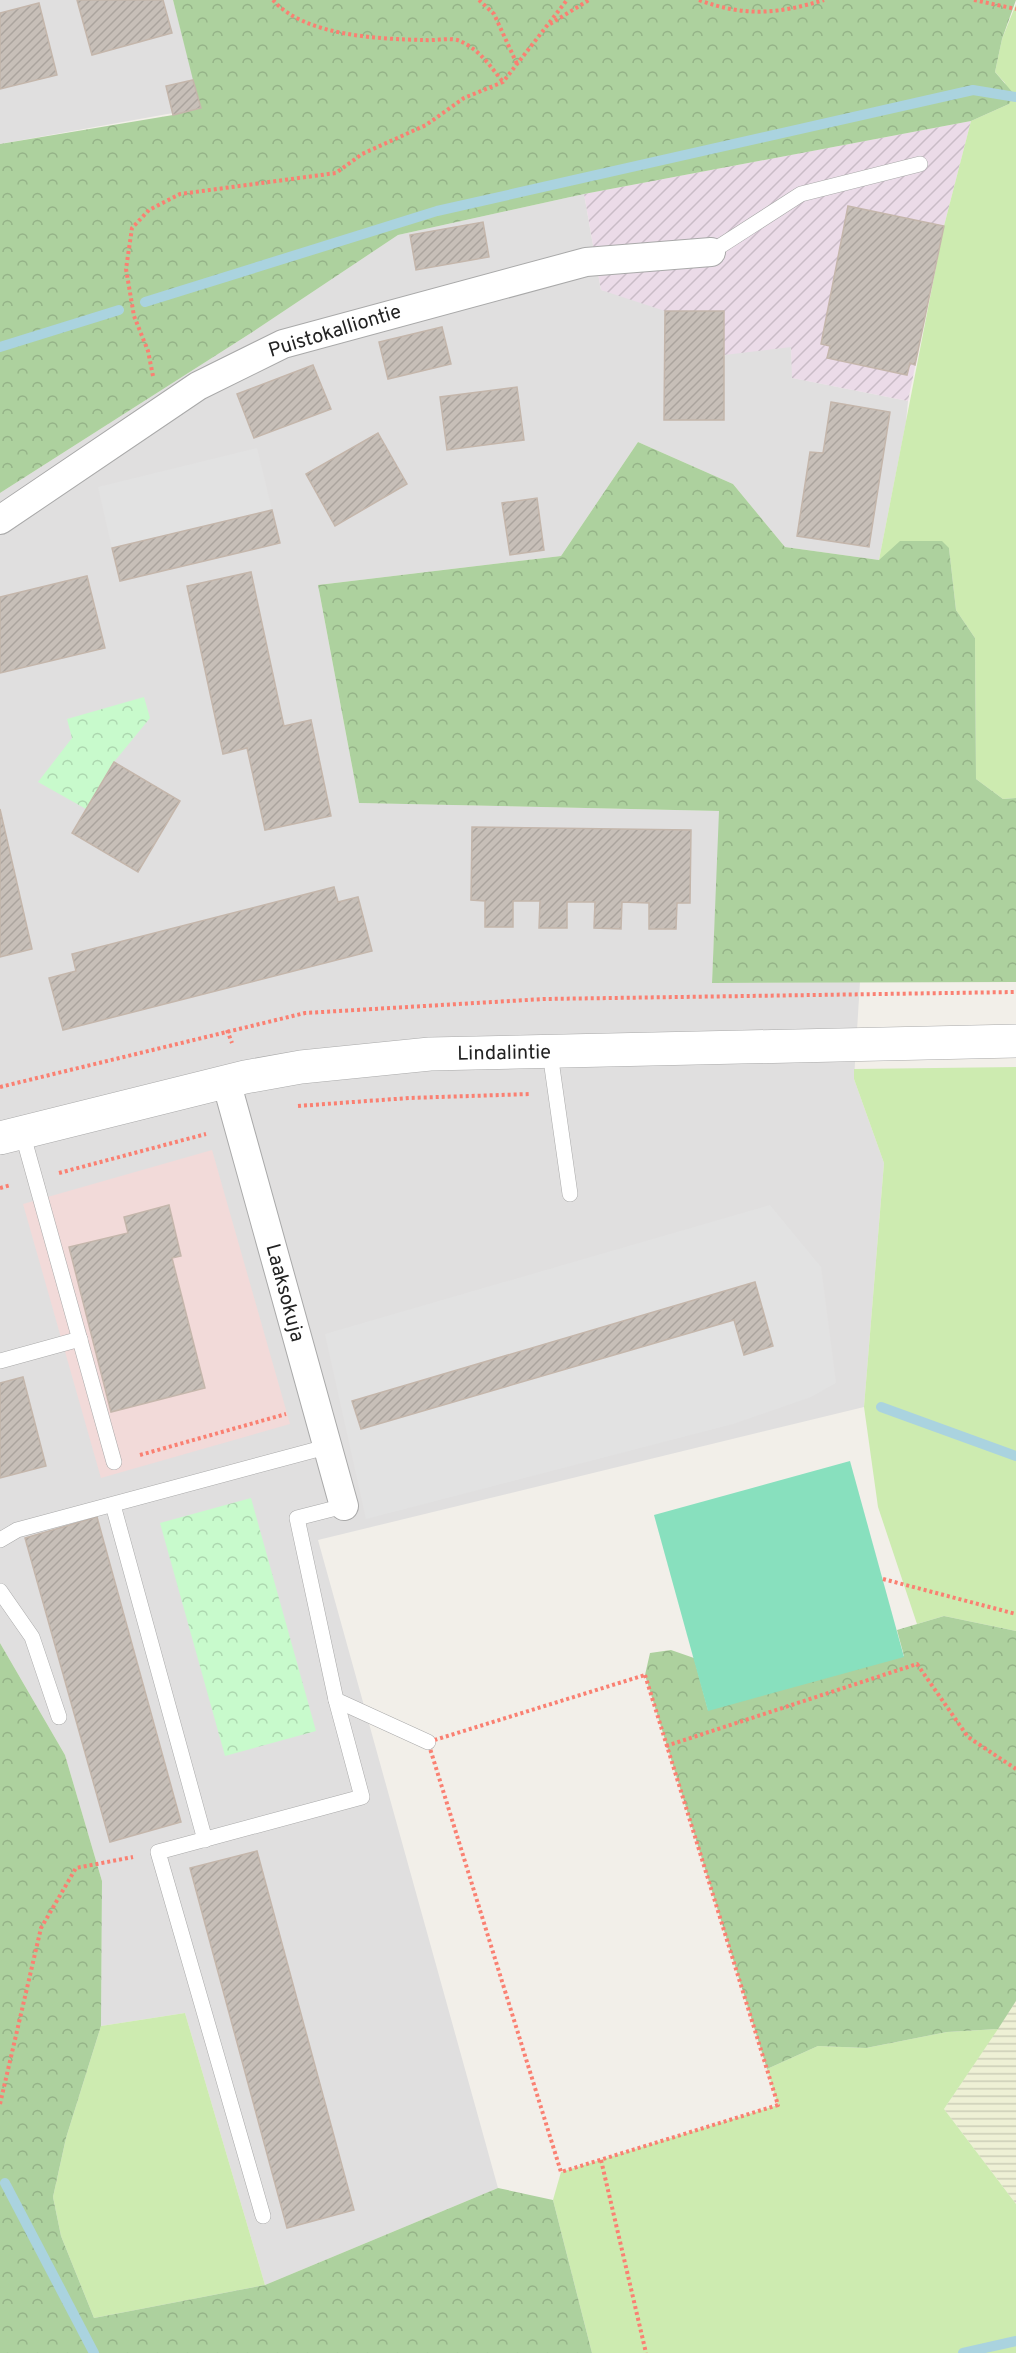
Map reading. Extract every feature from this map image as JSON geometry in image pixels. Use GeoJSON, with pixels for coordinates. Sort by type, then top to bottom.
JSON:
{"type":"FeatureCollection","features":[{"type":"Feature","properties":{"kind":"street","name":"Puistokalliontie"},"geometry":{"type":"LineString","coordinates":[[0,520],[198,386],[283,344],[586,262],[711,252]]}},
{"type":"Feature","properties":{"kind":"street","name":"Lindalintie"},"geometry":{"type":"LineString","coordinates":[[11,1135],[226,1081],[301,1066],[358,1060],[430,1054],[1016,1041]]}},
{"type":"Feature","properties":{"kind":"street","name":"Laaksokuja"},"geometry":{"type":"LineString","coordinates":[[226,1081],[344,1506]]}},
{"type":"Feature","properties":{"kind":"lane"},"geometry":{"type":"LineString","coordinates":[[711,252],[801,194],[920,164]]}},
{"type":"Feature","properties":{"kind":"lane"},"geometry":{"type":"LineString","coordinates":[[550,1053],[570,1194]]}},
{"type":"Feature","properties":{"kind":"lane"},"geometry":{"type":"LineString","coordinates":[[11,1135],[35,1179],[114,1462]]}},
{"type":"Feature","properties":{"kind":"lane"},"geometry":{"type":"LineString","coordinates":[[0,1361],[80,1339]]}},
{"type":"Feature","properties":{"kind":"lane"},"geometry":{"type":"LineString","coordinates":[[0,1540],[16,1530],[326,1447]]}},
{"type":"Feature","properties":{"kind":"lane"},"geometry":{"type":"LineString","coordinates":[[113,1505],[206,1840]]}},
{"type":"Feature","properties":{"kind":"lane"},"geometry":{"type":"LineString","coordinates":[[262,2216],[158,1852],[362,1797],[336,1700],[297,1518],[344,1506]]}},
{"type":"Feature","properties":{"kind":"lane"},"geometry":{"type":"LineString","coordinates":[[0,1591],[32,1637],[59,1717]]}},
{"type":"Feature","properties":{"kind":"lane"},"geometry":{"type":"LineString","coordinates":[[336,1700],[428,1743]]}},
{"type":"Feature","properties":{"kind":"path"},"geometry":{"type":"LineString","coordinates":[[273,0],[284,13],[318,27],[372,36],[459,40],[482,55],[502,82]]}},
{"type":"Feature","properties":{"kind":"path"},"geometry":{"type":"LineString","coordinates":[[479,0],[494,14],[517,64]]}},
{"type":"Feature","properties":{"kind":"path"},"geometry":{"type":"LineString","coordinates":[[172,403],[154,380],[148,351],[134,316],[126,269],[132,228],[149,210],[180,194],[336,173],[362,154],[426,125],[464,98],[502,82],[567,0]]}},
{"type":"Feature","properties":{"kind":"path"},"geometry":{"type":"LineString","coordinates":[[547,26],[589,0]]}},
{"type":"Feature","properties":{"kind":"path"},"geometry":{"type":"LineString","coordinates":[[699,0],[723,9],[775,13],[824,0]]}},
{"type":"Feature","properties":{"kind":"path"},"geometry":{"type":"LineString","coordinates":[[974,0],[1016,9]]}},
{"type":"Feature","properties":{"kind":"path"},"geometry":{"type":"LineString","coordinates":[[0,1086],[306,1013],[544,999],[1016,992]]}},
{"type":"Feature","properties":{"kind":"path"},"geometry":{"type":"LineString","coordinates":[[291,1106],[409,1098],[555,1093]]}},
{"type":"Feature","properties":{"kind":"path"},"geometry":{"type":"LineString","coordinates":[[0,1188],[238,1125]]}},
{"type":"Feature","properties":{"kind":"path"},"geometry":{"type":"LineString","coordinates":[[114,1462],[315,1405]]}},
{"type":"Feature","properties":{"kind":"path"},"geometry":{"type":"LineString","coordinates":[[883,1579],[1016,1614]]}},
{"type":"Feature","properties":{"kind":"path"},"geometry":{"type":"LineString","coordinates":[[666,1746],[917,1664],[968,1737],[1016,1769]]}},
{"type":"Feature","properties":{"kind":"path"},"geometry":{"type":"LineString","coordinates":[[645,1675],[666,1746],[778,2105],[561,2172],[428,1743],[645,1675]]}},
{"type":"Feature","properties":{"kind":"path"},"geometry":{"type":"LineString","coordinates":[[0,2104],[41,1928],[76,1868],[158,1852]]}},
{"type":"Feature","properties":{"kind":"path"},"geometry":{"type":"LineString","coordinates":[[602,2160],[646,2353]]}},
{"type":"Feature","properties":{"kind":"shaded area"},"geometry":{"type":"Polygon","coordinates":[[[0,0],[173,0],[201,108],[0,144],[0,0]]]}},
{"type":"Feature","properties":{"kind":"shaded area"},"geometry":{"type":"Polygon","coordinates":[[[971,121],[944,226],[908,401],[792,378],[791,347],[724,355],[724,311],[665,311],[601,290],[584,194],[971,121]]]}},
{"type":"Feature","properties":{"kind":"shaded area"},"geometry":{"type":"Polygon","coordinates":[[[584,194],[601,290],[724,311],[791,347],[793,378],[908,401],[906,422],[879,560],[785,547],[733,484],[638,442],[561,556],[318,585],[359,803],[720,811],[712,983],[860,982],[854,1079],[884,1163],[864,1407],[318,1540],[498,2188],[265,2285],[185,2013],[101,2026],[102,1881],[65,1755],[0,1643],[0,493],[251,333],[398,235],[584,194]]]}},
{"type":"Feature","properties":{"kind":"shaded area"},"geometry":{"type":"Polygon","coordinates":[[[257,448],[272,510],[112,548],[98,487],[257,448]]]}},
{"type":"Feature","properties":{"kind":"shaded area"},"geometry":{"type":"Polygon","coordinates":[[[212,1150],[290,1424],[101,1478],[23,1204],[212,1150]]]}},
{"type":"Feature","properties":{"kind":"shaded area"},"geometry":{"type":"Polygon","coordinates":[[[770,1205],[821,1267],[836,1383],[811,1397],[733,1424],[366,1519],[325,1334],[770,1205]]]}},
{"type":"Feature","properties":{"kind":"green space"},"geometry":{"type":"Polygon","coordinates":[[[173,0],[1016,0],[1002,39],[995,72],[1014,94],[1009,104],[971,121],[584,194],[398,235],[251,333],[0,493],[0,144],[173,115],[200,108],[173,0]]]}},
{"type":"Feature","properties":{"kind":"green space"},"geometry":{"type":"Polygon","coordinates":[[[1016,4],[1016,798],[1003,799],[976,779],[975,638],[956,610],[949,548],[879,560],[944,226],[971,121],[1009,104],[1005,83],[995,72],[1002,39],[1016,4]]]}},
{"type":"Feature","properties":{"kind":"green space"},"geometry":{"type":"Polygon","coordinates":[[[638,442],[733,484],[785,547],[879,560],[900,541],[942,541],[949,548],[956,610],[975,638],[976,779],[1003,799],[1016,798],[1016,982],[712,983],[719,811],[359,803],[318,585],[561,556],[638,442]]]}},
{"type":"Feature","properties":{"kind":"green space"},"geometry":{"type":"Polygon","coordinates":[[[144,697],[150,718],[114,762],[86,809],[38,782],[72,738],[67,719],[144,697]]]}},
{"type":"Feature","properties":{"kind":"green space"},"geometry":{"type":"Polygon","coordinates":[[[1016,1067],[1016,1631],[944,1616],[917,1624],[878,1507],[864,1407],[884,1163],[854,1079],[854,1069],[1016,1067]]]}},
{"type":"Feature","properties":{"kind":"green space"},"geometry":{"type":"Polygon","coordinates":[[[850,1461],[904,1657],[708,1711],[654,1515],[850,1461]]]}},
{"type":"Feature","properties":{"kind":"green space"},"geometry":{"type":"Polygon","coordinates":[[[251,1498],[316,1731],[225,1756],[160,1523],[251,1498]]]}},
{"type":"Feature","properties":{"kind":"green space"},"geometry":{"type":"Polygon","coordinates":[[[944,1616],[1016,1631],[1016,2001],[998,2029],[947,2032],[866,2048],[818,2046],[767,2069],[645,1675],[650,1653],[671,1650],[694,1658],[708,1710],[904,1656],[897,1630],[944,1616]]]}},
{"type":"Feature","properties":{"kind":"green space"},"geometry":{"type":"Polygon","coordinates":[[[0,1643],[65,1755],[102,1881],[101,2026],[66,2138],[53,2197],[61,2236],[94,2318],[265,2285],[498,2188],[553,2200],[592,2353],[0,2353],[0,1643]]]}},
{"type":"Feature","properties":{"kind":"green space"},"geometry":{"type":"Polygon","coordinates":[[[1016,2001],[1016,2204],[944,2109],[1016,2001]]]}},
{"type":"Feature","properties":{"kind":"green space"},"geometry":{"type":"Polygon","coordinates":[[[185,2013],[265,2285],[94,2318],[61,2236],[53,2197],[66,2138],[101,2026],[185,2013]]]}},
{"type":"Feature","properties":{"kind":"green space"},"geometry":{"type":"Polygon","coordinates":[[[998,2029],[944,2109],[1016,2204],[1016,2353],[592,2353],[553,2200],[561,2172],[778,2105],[767,2069],[818,2046],[866,2048],[947,2032],[998,2029]]]}},
{"type":"Feature","properties":{"kind":"building"},"geometry":{"type":"Polygon","coordinates":[[[77,0],[163,0],[172,33],[92,55],[77,0]]]}},
{"type":"Feature","properties":{"kind":"building"},"geometry":{"type":"Polygon","coordinates":[[[39,3],[57,75],[0,89],[0,13],[39,3]]]}},
{"type":"Feature","properties":{"kind":"building"},"geometry":{"type":"Polygon","coordinates":[[[193,80],[201,108],[173,115],[166,86],[193,80]]]}},
{"type":"Feature","properties":{"kind":"building"},"geometry":{"type":"Polygon","coordinates":[[[848,206],[944,226],[915,365],[910,363],[907,375],[827,358],[830,346],[821,344],[848,206]]]}},
{"type":"Feature","properties":{"kind":"building"},"geometry":{"type":"Polygon","coordinates":[[[483,222],[489,257],[416,270],[410,235],[483,222]]]}},
{"type":"Feature","properties":{"kind":"building"},"geometry":{"type":"Polygon","coordinates":[[[665,311],[724,311],[724,420],[664,420],[665,311]]]}},
{"type":"Feature","properties":{"kind":"building"},"geometry":{"type":"Polygon","coordinates":[[[442,327],[451,364],[388,379],[379,342],[442,327]]]}},
{"type":"Feature","properties":{"kind":"building"},"geometry":{"type":"Polygon","coordinates":[[[313,365],[331,409],[254,438],[237,394],[313,365]]]}},
{"type":"Feature","properties":{"kind":"building"},"geometry":{"type":"Polygon","coordinates":[[[517,387],[524,440],[447,450],[440,397],[517,387]]]}},
{"type":"Feature","properties":{"kind":"building"},"geometry":{"type":"Polygon","coordinates":[[[831,402],[890,412],[869,547],[797,536],[810,452],[823,453],[831,402]]]}},
{"type":"Feature","properties":{"kind":"building"},"geometry":{"type":"Polygon","coordinates":[[[378,433],[407,484],[335,526],[306,474],[378,433]]]}},
{"type":"Feature","properties":{"kind":"building"},"geometry":{"type":"Polygon","coordinates":[[[537,498],[544,550],[510,555],[502,503],[537,498]]]}},
{"type":"Feature","properties":{"kind":"building"},"geometry":{"type":"Polygon","coordinates":[[[272,510],[280,543],[120,581],[112,548],[272,510]]]}},
{"type":"Feature","properties":{"kind":"building"},"geometry":{"type":"Polygon","coordinates":[[[251,572],[284,726],[311,720],[331,816],[265,830],[247,748],[223,754],[187,586],[251,572]]]}},
{"type":"Feature","properties":{"kind":"building"},"geometry":{"type":"Polygon","coordinates":[[[87,576],[105,648],[0,673],[0,597],[87,576]]]}},
{"type":"Feature","properties":{"kind":"building"},"geometry":{"type":"Polygon","coordinates":[[[114,762],[180,801],[138,872],[72,833],[114,762]]]}},
{"type":"Feature","properties":{"kind":"building"},"geometry":{"type":"Polygon","coordinates":[[[0,809],[32,949],[0,957],[0,809]]]}},
{"type":"Feature","properties":{"kind":"building"},"geometry":{"type":"Polygon","coordinates":[[[472,827],[691,830],[690,903],[677,903],[676,929],[649,929],[649,903],[622,902],[621,929],[594,928],[595,902],[567,902],[567,928],[539,928],[540,901],[513,901],[513,927],[485,927],[485,901],[471,900],[472,827]]]}},
{"type":"Feature","properties":{"kind":"building"},"geometry":{"type":"Polygon","coordinates":[[[334,887],[338,902],[358,897],[372,951],[63,1030],[49,978],[76,971],[72,954],[334,887]]]}},
{"type":"Feature","properties":{"kind":"building"},"geometry":{"type":"Polygon","coordinates":[[[169,1205],[181,1256],[172,1258],[205,1388],[111,1412],[69,1247],[128,1233],[124,1217],[169,1205]]]}},
{"type":"Feature","properties":{"kind":"building"},"geometry":{"type":"Polygon","coordinates":[[[755,1282],[773,1346],[744,1355],[734,1320],[361,1429],[352,1401],[755,1282]]]}},
{"type":"Feature","properties":{"kind":"building"},"geometry":{"type":"Polygon","coordinates":[[[23,1377],[46,1466],[0,1478],[0,1383],[23,1377]]]}},
{"type":"Feature","properties":{"kind":"building"},"geometry":{"type":"Polygon","coordinates":[[[97,1517],[181,1822],[110,1842],[25,1538],[97,1517]]]}},
{"type":"Feature","properties":{"kind":"building"},"geometry":{"type":"Polygon","coordinates":[[[257,1851],[354,2210],[287,2228],[190,1868],[257,1851]]]}},
{"type":"Feature","properties":{"kind":"waterway"},"geometry":{"type":"LineString","coordinates":[[145,302],[437,211],[973,90],[1016,97]]}},
{"type":"Feature","properties":{"kind":"waterway"},"geometry":{"type":"LineString","coordinates":[[0,347],[119,310]]}},
{"type":"Feature","properties":{"kind":"waterway"},"geometry":{"type":"LineString","coordinates":[[881,1407],[1016,1456]]}},
{"type":"Feature","properties":{"kind":"waterway"},"geometry":{"type":"LineString","coordinates":[[5,2183],[94,2353]]}},
{"type":"Feature","properties":{"kind":"waterway"},"geometry":{"type":"LineString","coordinates":[[963,2353],[1016,2341]]}}]}
